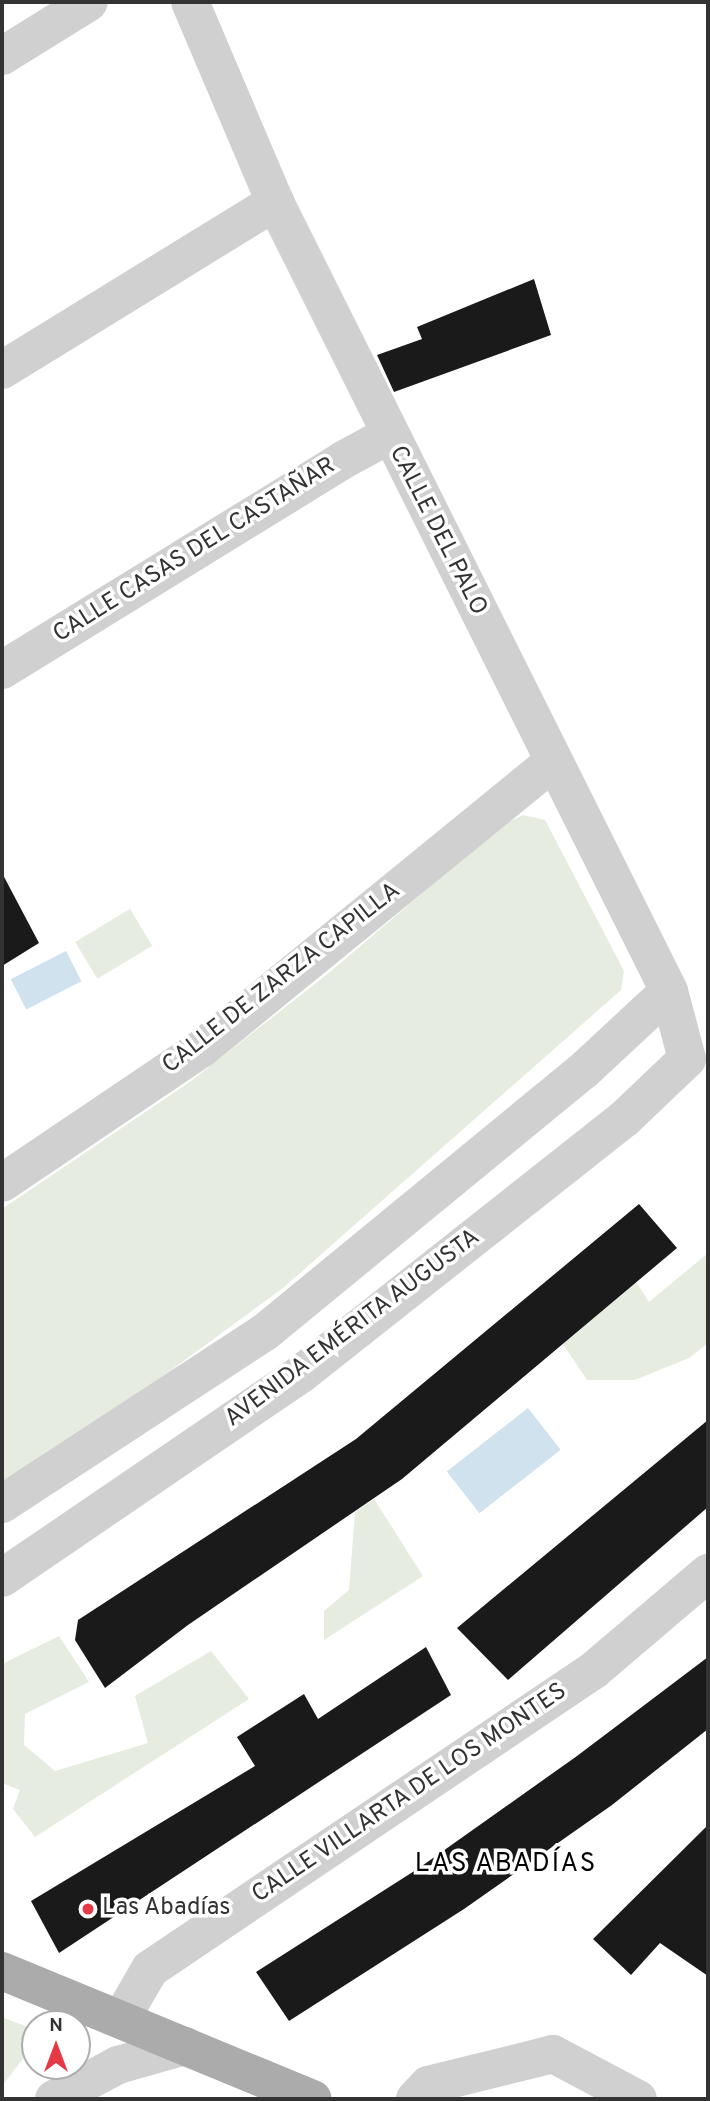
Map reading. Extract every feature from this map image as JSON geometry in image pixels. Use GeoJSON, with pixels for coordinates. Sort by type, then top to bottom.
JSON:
{"type":"FeatureCollection","features":[{"type":"Feature","properties":{"kind":"main road"},"geometry":{"type":"LineString","coordinates":[[2,1971],[69,2010]]}},
{"type":"Feature","properties":{"kind":"main road"},"geometry":{"type":"LineString","coordinates":[[91,2014],[121,2019],[313,2099]]}},
{"type":"Feature","properties":{"kind":"street"},"geometry":{"type":"LineString","coordinates":[[2,56],[89,2]]}},
{"type":"Feature","properties":{"kind":"street","name":"CALLE DEL PALO"},"geometry":{"type":"LineString","coordinates":[[190,2],[275,202],[668,991],[687,1059]]}},
{"type":"Feature","properties":{"kind":"street"},"geometry":{"type":"LineString","coordinates":[[2,370],[275,202]]}},
{"type":"Feature","properties":{"kind":"street","name":"CALLE CASAS DEL CASTAÑAR"},"geometry":{"type":"LineString","coordinates":[[2,670],[343,460],[389,435]]}},
{"type":"Feature","properties":{"kind":"street","name":"CALLE DE ZARZA CAPILLA"},"geometry":{"type":"LineString","coordinates":[[2,1183],[201,1049],[553,762]]}},
{"type":"Feature","properties":{"kind":"street","name":"AVENIDA EMÉRITA AUGUSTA"},"geometry":{"type":"LineString","coordinates":[[2,1504],[265,1332],[583,1071],[668,991]]}},
{"type":"Feature","properties":{"kind":"street","name":"AVENIDA EMÉRITA AUGUSTA"},"geometry":{"type":"LineString","coordinates":[[2,1578],[301,1374],[624,1119],[687,1059]]}},
{"type":"Feature","properties":{"kind":"street","name":"CALLE VILLARTA DE LOS MONTES"},"geometry":{"type":"LineString","coordinates":[[121,2019],[150,1969],[594,1670],[708,1573]]}},
{"type":"Feature","properties":{"kind":"street"},"geometry":{"type":"LineString","coordinates":[[63,2085],[118,2065],[185,2046]]}},
{"type":"Feature","properties":{"kind":"street"},"geometry":{"type":"LineString","coordinates":[[415,2099],[428,2085],[552,2054],[638,2099]]}},
{"type":"Feature","properties":{"kind":"shaded area"},"geometry":{"type":"Polygon","coordinates":[[[523,815],[545,820],[624,971],[621,990],[283,1288],[113,1413],[2,1483],[2,1209],[191,1081],[330,972],[502,825],[523,815]]]}},
{"type":"Feature","properties":{"kind":"shaded area"},"geometry":{"type":"Polygon","coordinates":[[[130,909],[152,946],[97,979],[75,942],[130,909]]]}},
{"type":"Feature","properties":{"kind":"shaded area"},"geometry":{"type":"Polygon","coordinates":[[[708,1253],[708,1343],[689,1358],[635,1380],[587,1380],[563,1344],[636,1282],[649,1302],[708,1253]]]}},
{"type":"Feature","properties":{"kind":"shaded area"},"geometry":{"type":"Polygon","coordinates":[[[374,1499],[423,1576],[324,1640],[324,1611],[349,1590],[355,1512],[374,1499]]]}},
{"type":"Feature","properties":{"kind":"shaded area"},"geometry":{"type":"Polygon","coordinates":[[[59,1636],[89,1682],[25,1714],[24,1745],[55,1771],[148,1743],[135,1696],[211,1651],[249,1699],[35,1837],[13,1809],[20,1790],[2,1783],[2,1664],[59,1636]]]}},
{"type":"Feature","properties":{"kind":"shaded area"},"geometry":{"type":"Polygon","coordinates":[[[2,2017],[21,2024],[21,2061],[2,2086],[2,2017]]]}},
{"type":"Feature","properties":{"kind":"water"},"geometry":{"type":"Polygon","coordinates":[[[66,951],[81,981],[26,1009],[11,979],[66,951]]]}},
{"type":"Feature","properties":{"kind":"water"},"geometry":{"type":"Polygon","coordinates":[[[528,1408],[561,1450],[479,1513],[447,1471],[528,1408]]]}},
{"type":"Feature","properties":{"kind":"building"},"geometry":{"type":"Polygon","coordinates":[[[534,279],[551,335],[394,392],[377,355],[422,339],[417,327],[534,279]]]}},
{"type":"Feature","properties":{"kind":"building"},"geometry":{"type":"Polygon","coordinates":[[[2,873],[39,943],[2,966],[2,873]]]}},
{"type":"Feature","properties":{"kind":"building"},"geometry":{"type":"Polygon","coordinates":[[[639,1204],[677,1248],[402,1479],[188,1625],[105,1688],[75,1640],[78,1620],[356,1439],[639,1204]]]}},
{"type":"Feature","properties":{"kind":"building"},"geometry":{"type":"Polygon","coordinates":[[[708,1420],[708,1507],[508,1680],[457,1628],[708,1420]]]}},
{"type":"Feature","properties":{"kind":"building"},"geometry":{"type":"Polygon","coordinates":[[[426,1647],[451,1695],[59,1953],[31,1901],[255,1766],[237,1737],[304,1694],[318,1719],[426,1647]]]}},
{"type":"Feature","properties":{"kind":"building"},"geometry":{"type":"Polygon","coordinates":[[[708,1657],[708,1729],[612,1805],[464,1909],[289,2021],[256,1972],[419,1868],[577,1756],[708,1657]]]}},
{"type":"Feature","properties":{"kind":"building"},"geometry":{"type":"Polygon","coordinates":[[[708,1825],[708,1976],[660,1943],[631,1975],[593,1939],[708,1825]]]}},
{"type":"Feature","properties":{"kind":"place","name":"Las Abadías"},"geometry":{"type":"Point","coordinates":[88,1909]}},
{"type":"Feature","properties":{"kind":"district","name":"LAS ABADÍAS"},"geometry":{"type":"Point","coordinates":[506,1865]}}]}
